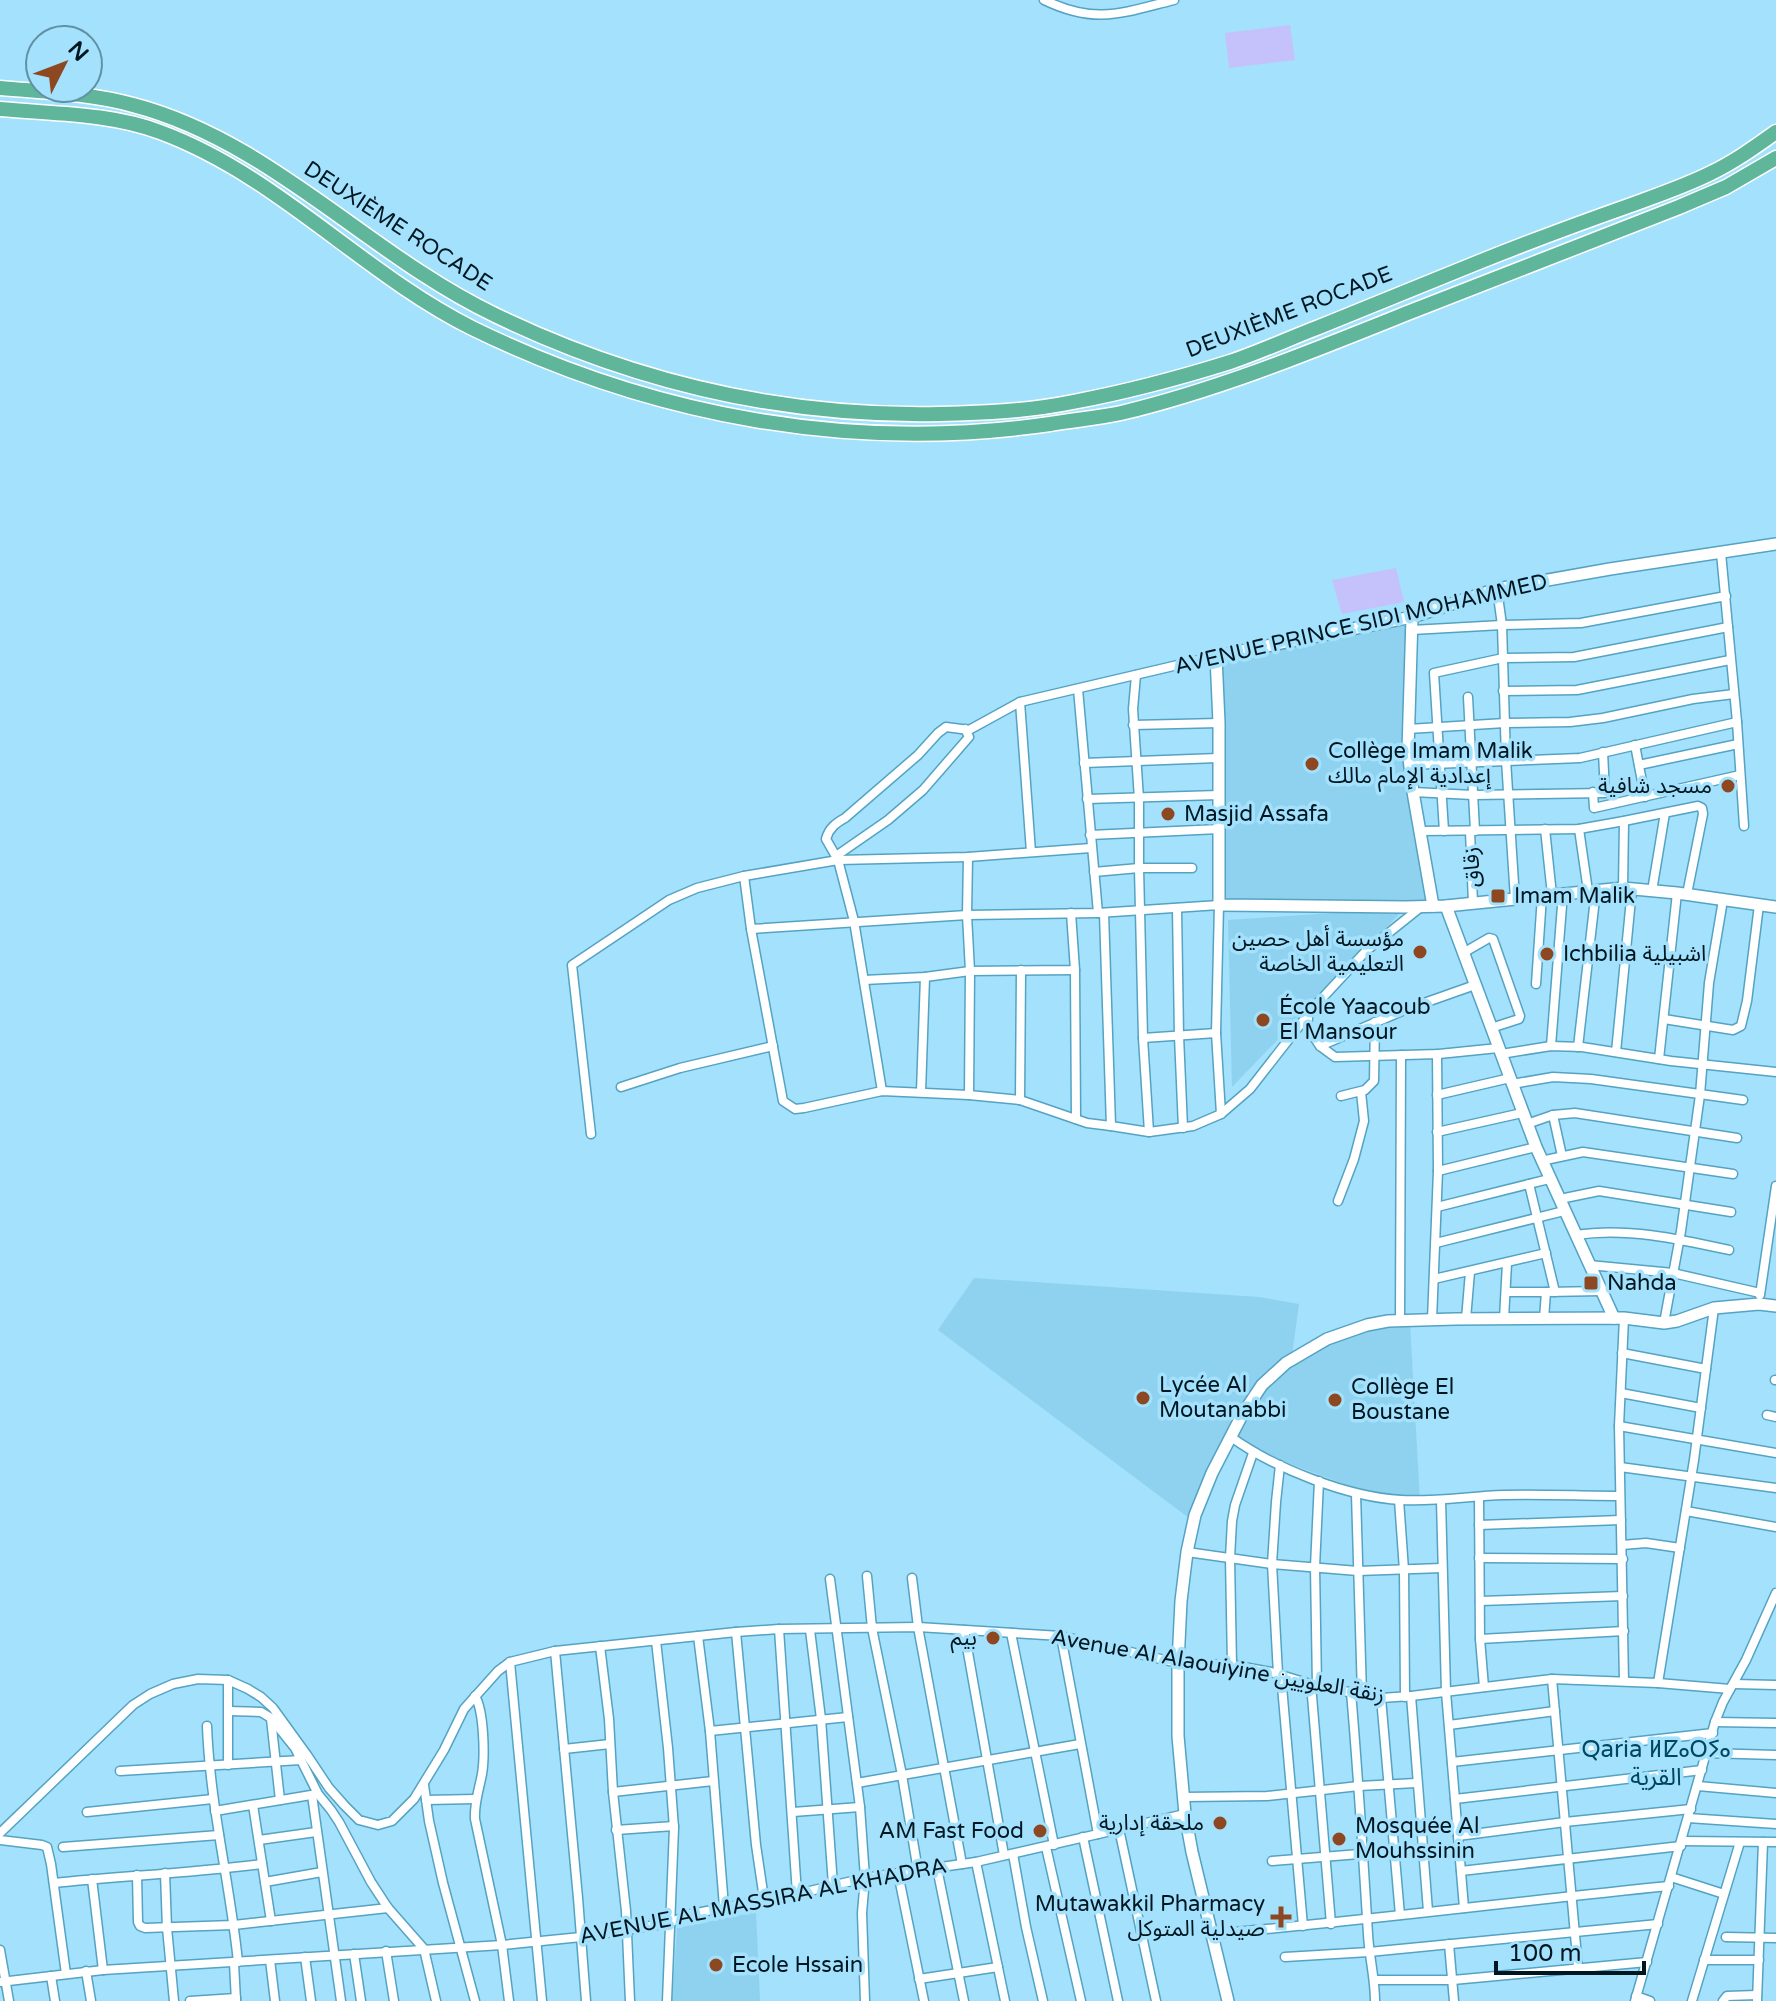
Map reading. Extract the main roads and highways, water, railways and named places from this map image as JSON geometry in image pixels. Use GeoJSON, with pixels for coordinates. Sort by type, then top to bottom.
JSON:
{"type":"FeatureCollection","features":[{"type":"Feature","properties":{"kind":"highway","name":"DEUXIÈME ROCADE"},"geometry":{"type":"LineString","coordinates":[[0,88],[93,96],[134,105],[216,136],[257,159],[441,285],[492,314],[557,342],[628,368],[717,394],[777,405],[869,414],[985,413],[1069,403],[1152,385],[1235,361],[1489,258],[1674,189],[1714,172],[1776,132]]}},
{"type":"Feature","properties":{"kind":"highway","name":"DEUXIÈME ROCADE"},"geometry":{"type":"LineString","coordinates":[[0,109],[131,123],[209,154],[271,190],[406,289],[467,325],[528,354],[618,387],[700,410],[773,424],[857,433],[933,434],[1011,430],[1116,414],[1202,391],[1679,207],[1726,187],[1776,158]]}},
{"type":"Feature","properties":{"kind":"place","name":"Collège Imam Malik إعدادية الإمام مالك"},"geometry":{"type":"Point","coordinates":[1312,764]}},
{"type":"Feature","properties":{"kind":"place","name":"مسجد شافية"},"geometry":{"type":"Point","coordinates":[1728,786]}},
{"type":"Feature","properties":{"kind":"place","name":"Masjid Assafa"},"geometry":{"type":"Point","coordinates":[1168,814]}},
{"type":"Feature","properties":{"kind":"place","name":"Imam Malik"},"geometry":{"type":"Point","coordinates":[1498,896]}},
{"type":"Feature","properties":{"kind":"place","name":"مؤسسة أهل حصين التعليمية الخاصة"},"geometry":{"type":"Point","coordinates":[1420,952]}},
{"type":"Feature","properties":{"kind":"place","name":"Ichbilia اشبيلية"},"geometry":{"type":"Point","coordinates":[1547,954]}},
{"type":"Feature","properties":{"kind":"place","name":"École Yaacoub El Mansour"},"geometry":{"type":"Point","coordinates":[1263,1020]}},
{"type":"Feature","properties":{"kind":"place","name":"Nahda"},"geometry":{"type":"Point","coordinates":[1591,1283]}},
{"type":"Feature","properties":{"kind":"place","name":"Lycée Al Moutanabbi"},"geometry":{"type":"Point","coordinates":[1143,1398]}},
{"type":"Feature","properties":{"kind":"place","name":"Collège El Boustane"},"geometry":{"type":"Point","coordinates":[1335,1400]}},
{"type":"Feature","properties":{"kind":"place","name":"بيم"},"geometry":{"type":"Point","coordinates":[993,1638]}},
{"type":"Feature","properties":{"kind":"place","name":"ملحقة إدارية"},"geometry":{"type":"Point","coordinates":[1220,1823]}},
{"type":"Feature","properties":{"kind":"place","name":"AM Fast Food"},"geometry":{"type":"Point","coordinates":[1040,1831]}},
{"type":"Feature","properties":{"kind":"place","name":"Mosquée Al Mouhssinin"},"geometry":{"type":"Point","coordinates":[1339,1839]}},
{"type":"Feature","properties":{"kind":"place","name":"Mutawakkil Pharmacy صيدلية المتوكل"},"geometry":{"type":"Point","coordinates":[1281,1917]}},
{"type":"Feature","properties":{"kind":"place","name":"Ecole Hssain"},"geometry":{"type":"Point","coordinates":[716,1965]}},
{"type":"Feature","properties":{"kind":"district","name":"Qaria ⵍⵇⴰⵔⵢⴰ القرية"},"geometry":{"type":"Point","coordinates":[1656,1763]}}]}
